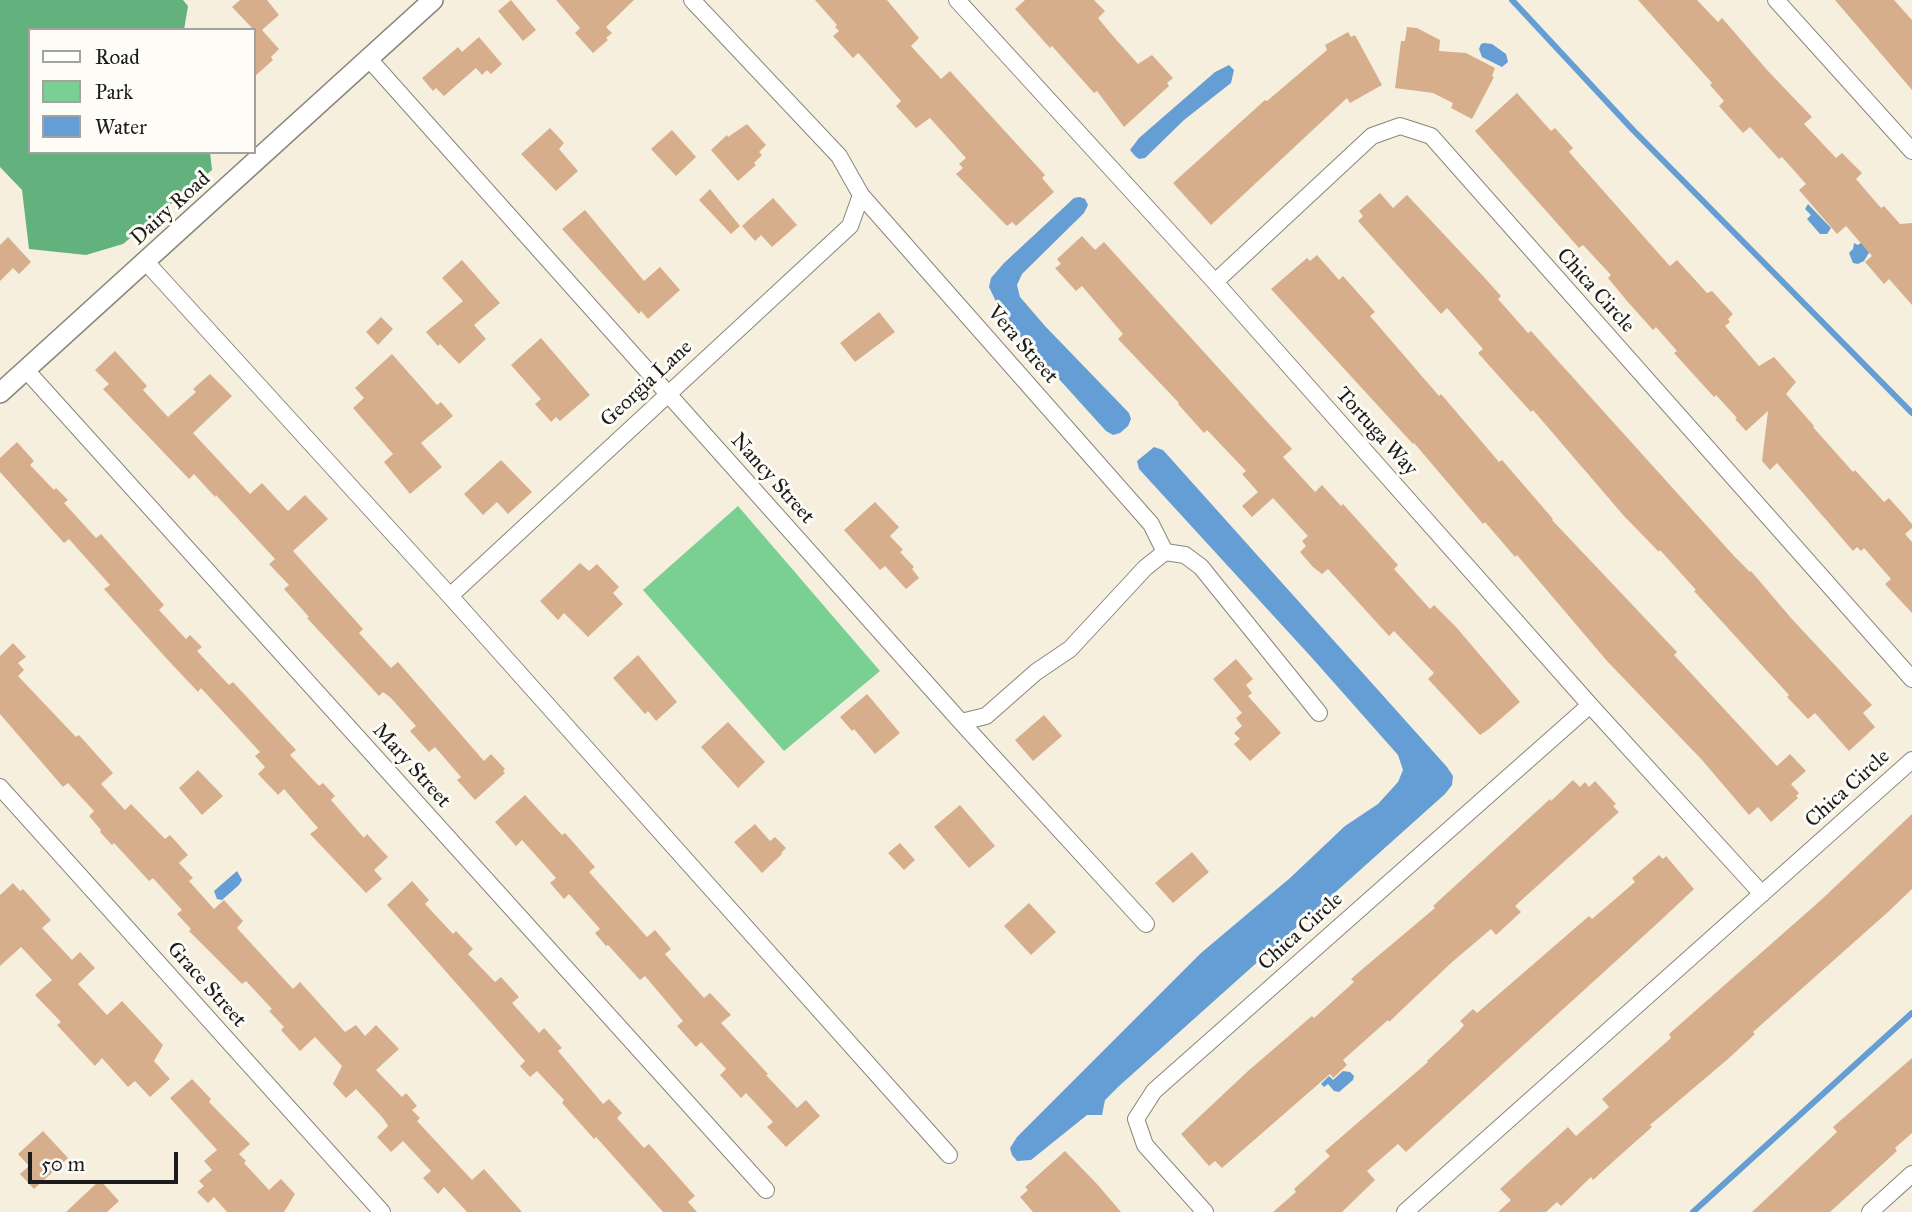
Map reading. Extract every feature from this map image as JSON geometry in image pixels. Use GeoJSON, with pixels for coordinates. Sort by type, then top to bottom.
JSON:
{"type":"FeatureCollection","features":[{"type":"Feature","properties":{"kind":"street","name":"Dairy Road"},"geometry":{"type":"LineString","coordinates":[[0,393],[433,0]]}},
{"type":"Feature","properties":{"kind":"street","name":"Vera Street"},"geometry":{"type":"LineString","coordinates":[[692,0],[839,156],[860,195],[1151,524],[1166,552]]}},
{"type":"Feature","properties":{"kind":"street","name":"Tortuga Way"},"geometry":{"type":"LineString","coordinates":[[957,0],[1215,282],[1590,705],[1762,894]]}},
{"type":"Feature","properties":{"kind":"street"},"geometry":{"type":"LineString","coordinates":[[1776,0],[1912,151]]}},
{"type":"Feature","properties":{"kind":"street","name":"Nancy Street"},"geometry":{"type":"LineString","coordinates":[[369,59],[961,722],[1146,924]]}},
{"type":"Feature","properties":{"kind":"street","name":"Chica Circle"},"geometry":{"type":"LineString","coordinates":[[1215,282],[1373,136],[1400,126],[1430,136],[1912,680]]}},
{"type":"Feature","properties":{"kind":"street","name":"Georgia Lane"},"geometry":{"type":"LineString","coordinates":[[450,596],[850,226],[860,195]]}},
{"type":"Feature","properties":{"kind":"street"},"geometry":{"type":"LineString","coordinates":[[146,262],[450,596],[949,1155]]}},
{"type":"Feature","properties":{"kind":"street","name":"Mary Street"},"geometry":{"type":"LineString","coordinates":[[26,370],[766,1191]]}},
{"type":"Feature","properties":{"kind":"street"},"geometry":{"type":"LineString","coordinates":[[961,722],[986,716],[1036,672],[1070,649],[1145,568],[1166,552],[1185,555],[1201,567],[1319,713]]}},
{"type":"Feature","properties":{"kind":"street","name":"Chica Circle"},"geometry":{"type":"LineString","coordinates":[[1205,1212],[1144,1145],[1136,1119],[1154,1091],[1590,705]]}},
{"type":"Feature","properties":{"kind":"street","name":"Chica Circle"},"geometry":{"type":"LineString","coordinates":[[1405,1212],[1912,760]]}},
{"type":"Feature","properties":{"kind":"street","name":"Grace Street"},"geometry":{"type":"LineString","coordinates":[[0,787],[382,1212]]}},
{"type":"Feature","properties":{"kind":"street"},"geometry":{"type":"LineString","coordinates":[[1870,1212],[1912,1174]]}},
{"type":"Feature","properties":{"kind":"green space"},"geometry":{"type":"Polygon","coordinates":[[[0,0],[183,0],[188,6],[184,28],[28,28],[28,154],[210,154],[212,170],[123,244],[86,255],[29,249],[22,190],[0,167],[0,0]]]}},
{"type":"Feature","properties":{"kind":"green space"},"geometry":{"type":"Polygon","coordinates":[[[738,506],[880,671],[784,751],[643,590],[738,506]]]}},
{"type":"Feature","properties":{"kind":"water"},"geometry":{"type":"Polygon","coordinates":[[[1484,43],[1492,44],[1506,54],[1508,62],[1502,67],[1482,57],[1479,49],[1484,43]]]}},
{"type":"Feature","properties":{"kind":"water"},"geometry":{"type":"Polygon","coordinates":[[[1229,65],[1234,70],[1231,83],[1184,120],[1145,158],[1139,159],[1135,156],[1130,150],[1139,138],[1215,72],[1229,65]]]}},
{"type":"Feature","properties":{"kind":"water"},"geometry":{"type":"Polygon","coordinates":[[[1074,198],[1085,199],[1088,205],[1084,213],[1022,274],[1017,285],[1020,297],[1045,326],[1129,413],[1131,419],[1128,426],[1113,435],[1106,431],[1020,336],[999,308],[989,287],[991,278],[1004,263],[1074,198]]]}},
{"type":"Feature","properties":{"kind":"water"},"geometry":{"type":"Polygon","coordinates":[[[1808,204],[1831,228],[1827,234],[1820,234],[1807,219],[1811,215],[1805,209],[1808,204]]]}},
{"type":"Feature","properties":{"kind":"water"},"geometry":{"type":"Polygon","coordinates":[[[1862,242],[1870,251],[1864,261],[1853,263],[1849,253],[1854,243],[1858,245],[1862,242]]]}},
{"type":"Feature","properties":{"kind":"water"},"geometry":{"type":"Polygon","coordinates":[[[1154,447],[1163,450],[1447,767],[1453,776],[1452,785],[1118,1087],[1105,1100],[1102,1115],[1087,1115],[1031,1160],[1017,1161],[1010,1148],[1017,1137],[1201,953],[1290,878],[1345,826],[1378,804],[1398,782],[1403,770],[1398,755],[1139,469],[1137,461],[1154,447]]]}},
{"type":"Feature","properties":{"kind":"water"},"geometry":{"type":"Polygon","coordinates":[[[237,871],[242,880],[239,885],[222,900],[217,899],[214,891],[237,871]]]}},
{"type":"Feature","properties":{"kind":"water"},"geometry":{"type":"Polygon","coordinates":[[[1343,1071],[1354,1076],[1339,1092],[1334,1091],[1328,1084],[1324,1087],[1321,1084],[1329,1076],[1333,1080],[1343,1071]]]}},
{"type":"Feature","properties":{"kind":"building"},"geometry":{"type":"Polygon","coordinates":[[[240,0],[267,0],[279,15],[262,30],[279,49],[271,57],[273,60],[256,75],[256,28],[252,28],[232,7],[240,0]]]}},
{"type":"Feature","properties":{"kind":"building"},"geometry":{"type":"Polygon","coordinates":[[[511,0],[536,30],[523,41],[498,11],[511,0]]]}},
{"type":"Feature","properties":{"kind":"building"},"geometry":{"type":"Polygon","coordinates":[[[556,0],[634,0],[606,27],[612,33],[593,53],[575,33],[580,28],[556,0]]]}},
{"type":"Feature","properties":{"kind":"building"},"geometry":{"type":"Polygon","coordinates":[[[815,0],[887,0],[919,38],[911,46],[941,79],[950,71],[1045,175],[1042,178],[1054,192],[1016,226],[1012,222],[1007,226],[956,174],[963,168],[959,164],[966,158],[930,118],[916,128],[896,106],[901,101],[862,57],[858,53],[853,58],[833,36],[839,31],[835,27],[837,25],[815,0]]]}},
{"type":"Feature","properties":{"kind":"building"},"geometry":{"type":"Polygon","coordinates":[[[1025,0],[1094,0],[1105,11],[1098,18],[1112,35],[1138,64],[1152,55],[1173,78],[1167,83],[1169,86],[1124,127],[1097,91],[1094,93],[1015,9],[1025,0]]]}},
{"type":"Feature","properties":{"kind":"building"},"geometry":{"type":"Polygon","coordinates":[[[1638,0],[1697,0],[1718,22],[1722,18],[1812,117],[1804,124],[1836,158],[1842,153],[1862,173],[1856,179],[1881,208],[1884,206],[1900,224],[1912,223],[1912,305],[1889,279],[1884,284],[1865,262],[1872,256],[1846,226],[1837,234],[1799,190],[1806,184],[1782,157],[1779,159],[1750,127],[1743,133],[1719,106],[1724,101],[1710,85],[1712,83],[1638,0]]]}},
{"type":"Feature","properties":{"kind":"building"},"geometry":{"type":"Polygon","coordinates":[[[1835,0],[1894,0],[1912,20],[1912,90],[1835,0]]]}},
{"type":"Feature","properties":{"kind":"building"},"geometry":{"type":"Polygon","coordinates":[[[1407,27],[1417,28],[1440,40],[1439,51],[1466,53],[1495,68],[1494,77],[1472,119],[1451,108],[1453,103],[1433,93],[1395,88],[1401,41],[1405,41],[1407,27]]]}},
{"type":"Feature","properties":{"kind":"building"},"geometry":{"type":"Polygon","coordinates":[[[1348,32],[1351,37],[1355,35],[1382,85],[1350,103],[1347,98],[1211,225],[1173,183],[1265,100],[1327,50],[1325,45],[1348,32]]]}},
{"type":"Feature","properties":{"kind":"building"},"geometry":{"type":"Polygon","coordinates":[[[479,37],[502,64],[491,74],[487,70],[482,75],[476,68],[444,96],[436,88],[433,91],[422,78],[458,47],[462,52],[479,37]]]}},
{"type":"Feature","properties":{"kind":"building"},"geometry":{"type":"Polygon","coordinates":[[[1517,93],[1551,131],[1555,128],[1573,148],[1569,152],[1668,264],[1670,266],[1677,260],[1707,293],[1712,291],[1733,314],[1725,326],[1759,366],[1774,357],[1796,382],[1786,394],[1813,427],[1853,472],[1855,470],[1884,502],[1889,498],[1912,524],[1912,528],[1905,534],[1912,542],[1912,613],[1885,584],[1891,579],[1864,548],[1861,551],[1857,547],[1853,551],[1777,463],[1770,470],[1762,461],[1768,411],[1746,431],[1716,395],[1714,397],[1674,353],[1677,351],[1656,327],[1653,330],[1627,301],[1608,278],[1611,275],[1583,245],[1579,248],[1475,131],[1517,93]]]}},
{"type":"Feature","properties":{"kind":"building"},"geometry":{"type":"Polygon","coordinates":[[[747,124],[766,145],[759,152],[762,155],[754,163],[756,165],[738,181],[711,150],[727,135],[728,137],[747,124]]]}},
{"type":"Feature","properties":{"kind":"building"},"geometry":{"type":"Polygon","coordinates":[[[550,128],[564,143],[559,149],[578,171],[556,191],[521,154],[550,128]]]}},
{"type":"Feature","properties":{"kind":"building"},"geometry":{"type":"Polygon","coordinates":[[[672,130],[696,157],[676,176],[651,149],[672,130]]]}},
{"type":"Feature","properties":{"kind":"building"},"geometry":{"type":"Polygon","coordinates":[[[710,189],[740,226],[731,234],[699,200],[710,189]]]}},
{"type":"Feature","properties":{"kind":"building"},"geometry":{"type":"Polygon","coordinates":[[[1380,193],[1393,208],[1407,195],[1501,296],[1498,299],[1528,333],[1531,331],[1872,705],[1863,713],[1875,727],[1849,751],[1815,713],[1808,719],[1787,697],[1789,695],[1694,591],[1696,590],[1624,516],[1533,410],[1531,412],[1478,353],[1483,349],[1447,308],[1441,314],[1358,221],[1363,216],[1359,211],[1380,193]]]}},
{"type":"Feature","properties":{"kind":"building"},"geometry":{"type":"Polygon","coordinates":[[[773,198],[797,225],[772,247],[761,235],[755,241],[742,226],[773,198]]]}},
{"type":"Feature","properties":{"kind":"building"},"geometry":{"type":"Polygon","coordinates":[[[585,210],[644,281],[660,267],[680,290],[648,319],[641,311],[639,314],[562,229],[585,210]]]}},
{"type":"Feature","properties":{"kind":"building"},"geometry":{"type":"Polygon","coordinates":[[[1082,236],[1095,250],[1104,242],[1292,449],[1283,457],[1315,492],[1322,485],[1341,506],[1343,504],[1398,565],[1394,569],[1430,609],[1434,605],[1456,627],[1520,702],[1480,735],[1428,679],[1434,673],[1394,631],[1389,636],[1328,569],[1322,574],[1313,567],[1300,552],[1306,546],[1302,541],[1308,536],[1273,498],[1252,517],[1242,506],[1258,492],[1242,474],[1246,471],[1207,430],[1204,433],[1118,339],[1123,334],[1082,286],[1076,291],[1055,268],[1061,264],[1057,259],[1082,236]]]}},
{"type":"Feature","properties":{"kind":"building"},"geometry":{"type":"Polygon","coordinates":[[[8,237],[31,262],[19,274],[13,268],[0,281],[0,245],[8,237]]]}},
{"type":"Feature","properties":{"kind":"building"},"geometry":{"type":"Polygon","coordinates":[[[1317,255],[1339,280],[1343,276],[1375,312],[1370,316],[1439,396],[1441,394],[1499,462],[1502,460],[1552,520],[1677,652],[1674,655],[1777,766],[1790,754],[1806,771],[1791,784],[1799,793],[1796,796],[1798,798],[1771,822],[1758,807],[1749,815],[1702,760],[1607,661],[1517,555],[1515,557],[1485,522],[1483,524],[1414,443],[1271,289],[1307,258],[1310,261],[1317,255]]]}},
{"type":"Feature","properties":{"kind":"building"},"geometry":{"type":"Polygon","coordinates":[[[462,260],[500,303],[474,325],[486,339],[459,364],[426,332],[463,301],[442,278],[462,260]]]}},
{"type":"Feature","properties":{"kind":"building"},"geometry":{"type":"Polygon","coordinates":[[[879,312],[895,332],[855,362],[840,343],[879,312]]]}},
{"type":"Feature","properties":{"kind":"building"},"geometry":{"type":"Polygon","coordinates":[[[381,317],[393,329],[378,345],[366,332],[381,317]]]}},
{"type":"Feature","properties":{"kind":"building"},"geometry":{"type":"Polygon","coordinates":[[[541,338],[590,395],[560,421],[556,417],[551,422],[535,404],[541,399],[511,365],[541,338]]]}},
{"type":"Feature","properties":{"kind":"building"},"geometry":{"type":"Polygon","coordinates":[[[115,351],[147,386],[143,390],[168,417],[196,392],[193,389],[210,374],[232,396],[193,433],[250,494],[262,483],[288,511],[305,495],[328,519],[293,551],[363,629],[359,633],[391,668],[398,662],[484,761],[491,754],[505,769],[505,773],[475,800],[457,780],[461,777],[435,747],[429,752],[410,731],[416,726],[391,698],[383,692],[379,696],[307,618],[309,617],[284,589],[289,585],[269,564],[275,559],[216,495],[215,497],[194,474],[189,479],[103,389],[109,384],[95,370],[115,351]]]}},
{"type":"Feature","properties":{"kind":"building"},"geometry":{"type":"Polygon","coordinates":[[[392,354],[437,405],[441,402],[453,416],[421,443],[442,467],[410,494],[384,462],[393,454],[353,408],[364,398],[355,388],[392,354]]]}},
{"type":"Feature","properties":{"kind":"building"},"geometry":{"type":"Polygon","coordinates":[[[17,442],[34,461],[30,465],[54,490],[56,488],[68,500],[64,503],[96,538],[101,534],[164,605],[159,610],[186,639],[190,635],[202,647],[197,651],[229,685],[233,682],[296,750],[290,755],[319,786],[323,783],[335,796],[331,800],[364,838],[367,834],[388,857],[374,870],[382,879],[366,893],[310,834],[318,828],[284,789],[278,795],[258,774],[265,767],[255,756],[260,752],[201,688],[198,692],[104,589],[110,585],[69,539],[64,543],[0,472],[0,458],[17,442]]]}},
{"type":"Feature","properties":{"kind":"building"},"geometry":{"type":"Polygon","coordinates":[[[501,460],[532,492],[508,514],[497,502],[483,515],[464,494],[501,460]]]}},
{"type":"Feature","properties":{"kind":"building"},"geometry":{"type":"Polygon","coordinates":[[[875,502],[899,527],[890,536],[903,550],[900,552],[914,567],[912,569],[919,578],[906,589],[885,566],[880,570],[844,530],[875,502]]]}},
{"type":"Feature","properties":{"kind":"building"},"geometry":{"type":"Polygon","coordinates":[[[580,563],[589,571],[597,564],[619,587],[613,593],[623,604],[588,637],[564,613],[558,620],[540,601],[580,563]]]}},
{"type":"Feature","properties":{"kind":"building"},"geometry":{"type":"Polygon","coordinates":[[[13,643],[26,657],[18,663],[24,670],[18,676],[76,737],[79,735],[113,773],[101,784],[125,810],[131,804],[165,839],[170,835],[188,855],[179,863],[193,878],[189,881],[214,909],[224,900],[243,921],[237,928],[293,989],[300,982],[345,1032],[356,1025],[365,1036],[376,1025],[399,1049],[376,1070],[402,1097],[406,1093],[417,1106],[412,1110],[420,1118],[417,1121],[472,1180],[484,1169],[522,1212],[467,1212],[444,1187],[438,1194],[423,1178],[431,1171],[403,1141],[391,1152],[377,1137],[388,1126],[383,1118],[356,1089],[346,1098],[333,1084],[342,1066],[315,1037],[300,1051],[281,1030],[284,1027],[269,1011],[272,1009],[246,981],[242,984],[189,931],[191,929],[177,914],[182,910],[153,878],[149,881],[114,843],[112,845],[100,832],[89,816],[94,811],[68,783],[63,787],[0,714],[0,656],[13,643]]]}},
{"type":"Feature","properties":{"kind":"building"},"geometry":{"type":"Polygon","coordinates":[[[638,655],[677,702],[656,721],[648,711],[645,714],[613,678],[638,655]]]}},
{"type":"Feature","properties":{"kind":"building"},"geometry":{"type":"Polygon","coordinates":[[[1236,659],[1253,679],[1246,685],[1252,693],[1248,696],[1281,733],[1250,761],[1234,744],[1240,739],[1234,733],[1242,726],[1236,718],[1242,713],[1213,679],[1236,659]]]}},
{"type":"Feature","properties":{"kind":"building"},"geometry":{"type":"Polygon","coordinates":[[[867,694],[900,733],[875,754],[840,717],[867,694]]]}},
{"type":"Feature","properties":{"kind":"building"},"geometry":{"type":"Polygon","coordinates":[[[1044,715],[1062,736],[1033,761],[1015,740],[1044,715]]]}},
{"type":"Feature","properties":{"kind":"building"},"geometry":{"type":"Polygon","coordinates":[[[728,722],[765,762],[738,788],[701,747],[728,722]]]}},
{"type":"Feature","properties":{"kind":"building"},"geometry":{"type":"Polygon","coordinates":[[[198,770],[223,796],[202,815],[179,788],[198,770]]]}},
{"type":"Feature","properties":{"kind":"building"},"geometry":{"type":"Polygon","coordinates":[[[1573,780],[1580,787],[1585,782],[1589,787],[1595,781],[1616,804],[1613,806],[1619,812],[1515,906],[1521,912],[1496,935],[1491,929],[1451,963],[1389,1022],[1388,1020],[1343,1060],[1347,1065],[1333,1078],[1330,1074],[1222,1168],[1215,1161],[1209,1166],[1181,1134],[1248,1071],[1354,982],[1351,979],[1435,908],[1433,906],[1573,780]]]}},
{"type":"Feature","properties":{"kind":"building"},"geometry":{"type":"Polygon","coordinates":[[[525,795],[562,835],[565,833],[595,867],[589,872],[647,937],[655,930],[671,949],[665,954],[704,998],[710,993],[731,1015],[721,1023],[768,1074],[766,1075],[797,1108],[806,1100],[820,1116],[786,1147],[767,1127],[773,1122],[746,1093],[741,1098],[720,1075],[726,1069],[701,1042],[696,1047],[677,1026],[683,1021],[645,976],[640,980],[608,945],[606,946],[595,933],[600,929],[569,894],[564,899],[550,883],[556,878],[522,840],[516,846],[495,822],[525,795]]]}},
{"type":"Feature","properties":{"kind":"building"},"geometry":{"type":"Polygon","coordinates":[[[960,805],[995,846],[969,868],[934,827],[960,805]]]}},
{"type":"Feature","properties":{"kind":"building"},"geometry":{"type":"Polygon","coordinates":[[[1912,814],[1912,889],[1753,1032],[1755,1034],[1728,1059],[1561,1206],[1557,1202],[1546,1212],[1498,1212],[1511,1200],[1500,1189],[1568,1127],[1576,1136],[1609,1107],[1602,1099],[1671,1038],[1669,1034],[1821,900],[1912,814]]]}},
{"type":"Feature","properties":{"kind":"building"},"geometry":{"type":"Polygon","coordinates":[[[755,824],[770,841],[775,837],[786,848],[762,873],[734,842],[755,824]]]}},
{"type":"Feature","properties":{"kind":"building"},"geometry":{"type":"Polygon","coordinates":[[[900,843],[915,860],[904,870],[888,853],[900,843]]]}},
{"type":"Feature","properties":{"kind":"building"},"geometry":{"type":"Polygon","coordinates":[[[1192,852],[1209,872],[1173,903],[1155,883],[1192,852]]]}},
{"type":"Feature","properties":{"kind":"building"},"geometry":{"type":"Polygon","coordinates":[[[1659,855],[1663,859],[1666,856],[1694,889],[1660,921],[1406,1152],[1398,1144],[1367,1171],[1375,1180],[1342,1212],[1273,1212],[1330,1156],[1325,1151],[1428,1062],[1459,1031],[1464,1025],[1460,1021],[1473,1009],[1477,1013],[1589,916],[1592,919],[1635,882],[1632,878],[1659,855]]]}},
{"type":"Feature","properties":{"kind":"building"},"geometry":{"type":"Polygon","coordinates":[[[412,881],[429,900],[425,904],[453,934],[456,931],[473,949],[468,954],[495,982],[501,977],[519,997],[512,1003],[539,1033],[544,1028],[562,1048],[558,1051],[603,1104],[609,1099],[622,1113],[617,1118],[644,1148],[649,1144],[695,1196],[688,1202],[697,1212],[663,1212],[596,1137],[594,1139],[537,1071],[530,1077],[520,1066],[525,1061],[387,905],[412,881]]]}},
{"type":"Feature","properties":{"kind":"building"},"geometry":{"type":"Polygon","coordinates":[[[13,883],[20,891],[23,889],[51,920],[42,928],[72,960],[80,952],[95,968],[78,984],[107,1015],[122,1001],[163,1045],[154,1061],[170,1079],[150,1097],[135,1081],[128,1087],[102,1058],[95,1066],[57,1025],[61,1022],[35,995],[52,980],[21,947],[0,966],[0,895],[13,883]]]}},
{"type":"Feature","properties":{"kind":"building"},"geometry":{"type":"Polygon","coordinates":[[[1029,903],[1056,932],[1031,955],[1004,926],[1029,903]]]}},
{"type":"Feature","properties":{"kind":"building"},"geometry":{"type":"Polygon","coordinates":[[[1912,1058],[1912,1133],[1895,1148],[1897,1151],[1830,1212],[1752,1212],[1837,1132],[1833,1127],[1912,1058]]]}},
{"type":"Feature","properties":{"kind":"building"},"geometry":{"type":"Polygon","coordinates":[[[192,1079],[211,1099],[209,1102],[250,1144],[239,1154],[246,1161],[244,1163],[269,1190],[281,1179],[295,1194],[284,1212],[227,1212],[214,1197],[208,1203],[197,1192],[204,1186],[199,1181],[212,1170],[204,1161],[217,1150],[170,1098],[192,1079]]]}},
{"type":"Feature","properties":{"kind":"building"},"geometry":{"type":"Polygon","coordinates":[[[43,1131],[68,1158],[34,1189],[20,1174],[29,1166],[18,1154],[43,1131]]]}},
{"type":"Feature","properties":{"kind":"building"},"geometry":{"type":"Polygon","coordinates":[[[1065,1151],[1121,1212],[1033,1212],[1020,1197],[1028,1190],[1025,1187],[1065,1151]]]}},
{"type":"Feature","properties":{"kind":"building"},"geometry":{"type":"Polygon","coordinates":[[[100,1180],[119,1201],[107,1212],[66,1212],[100,1180]]]}},
{"type":"Feature","properties":{"kind":"waterway"},"geometry":{"type":"LineString","coordinates":[[1512,0],[1633,130],[1912,413]]}},
{"type":"Feature","properties":{"kind":"waterway"},"geometry":{"type":"LineString","coordinates":[[1693,1212],[1912,1013]]}}]}
